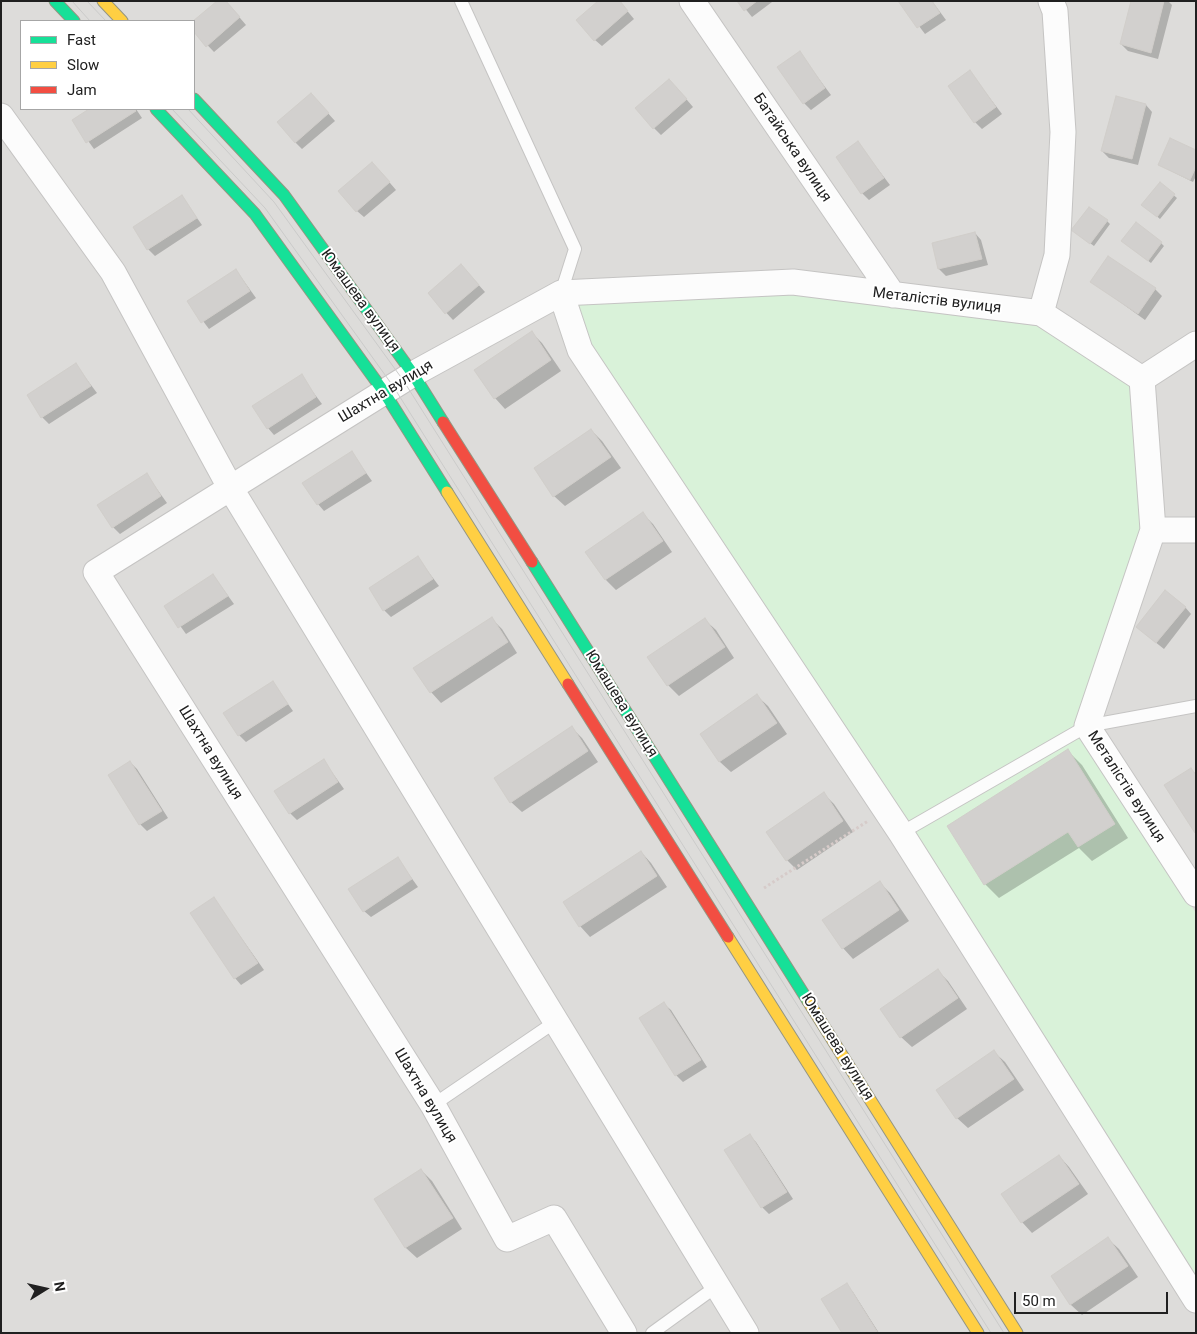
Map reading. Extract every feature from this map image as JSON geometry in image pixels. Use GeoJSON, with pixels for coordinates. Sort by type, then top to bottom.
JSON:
{"type":"FeatureCollection","features":[{"type":"Feature","properties":{"kind":"main road"},"geometry":{"type":"LineString","coordinates":[[55,1],[73,20]]}},
{"type":"Feature","properties":{"kind":"main road"},"geometry":{"type":"LineString","coordinates":[[104,1],[121,20]]}},
{"type":"Feature","properties":{"kind":"main road","name":"Юмашева вулиця"},"geometry":{"type":"LineString","coordinates":[[195,99],[284,195],[413,374],[1017,1333]]}},
{"type":"Feature","properties":{"kind":"main road"},"geometry":{"type":"LineString","coordinates":[[157,110],[255,214],[384,392],[978,1333]]}},
{"type":"Feature","properties":{"kind":"street","name":"Батайська вулиця"},"geometry":{"type":"LineString","coordinates":[[692,1],[892,296]]}},
{"type":"Feature","properties":{"kind":"street"},"geometry":{"type":"LineString","coordinates":[[1041,314],[1057,255],[1063,132],[1055,11],[1051,1]]}},
{"type":"Feature","properties":{"kind":"street"},"geometry":{"type":"LineString","coordinates":[[1,116],[113,272],[230,489],[746,1333]]}},
{"type":"Feature","properties":{"kind":"street","name":"Металістів вулиця"},"geometry":{"type":"LineString","coordinates":[[560,293],[793,282],[1041,314],[1142,379],[1152,530],[1087,726],[1196,894]]}},
{"type":"Feature","properties":{"kind":"street","name":"Шахтна вулиця"},"geometry":{"type":"LineString","coordinates":[[560,293],[413,374],[96,572],[433,1105],[507,1239],[554,1218],[624,1333]]}},
{"type":"Feature","properties":{"kind":"street"},"geometry":{"type":"LineString","coordinates":[[560,293],[580,350],[886,810],[1196,1300]]}},
{"type":"Feature","properties":{"kind":"street"},"geometry":{"type":"LineString","coordinates":[[1142,379],[1196,344]]}},
{"type":"Feature","properties":{"kind":"street"},"geometry":{"type":"LineString","coordinates":[[1152,530],[1196,530]]}},
{"type":"Feature","properties":{"kind":"lane"},"geometry":{"type":"LineString","coordinates":[[461,1],[575,250],[560,293]]}},
{"type":"Feature","properties":{"kind":"lane"},"geometry":{"type":"LineString","coordinates":[[901,834],[1087,726],[1196,706]]}},
{"type":"Feature","properties":{"kind":"lane"},"geometry":{"type":"LineString","coordinates":[[433,1105],[555,1022]]}},
{"type":"Feature","properties":{"kind":"lane"},"geometry":{"type":"LineString","coordinates":[[652,1333],[717,1286]]}},
{"type":"Feature","properties":{"kind":"path"},"geometry":{"type":"LineString","coordinates":[[745,900],[886,810]]}},
{"type":"Feature","properties":{"kind":"shaded area"},"geometry":{"type":"Polygon","coordinates":[[[1,1],[1196,1],[1196,1333],[1,1333],[1,1]]]}},
{"type":"Feature","properties":{"kind":"green space"},"geometry":{"type":"Polygon","coordinates":[[[792,295],[1037,326],[1132,385],[1140,530],[1076,730],[1196,913],[1196,1277],[591,348],[575,302],[792,295]]]}},
{"type":"Feature","properties":{"kind":"building"},"geometry":{"type":"Polygon","coordinates":[[[217,1],[226,1],[240,17],[206,47],[195,33],[194,20],[217,1]]]}},
{"type":"Feature","properties":{"kind":"building"},"geometry":{"type":"Polygon","coordinates":[[[598,1],[620,1],[628,11],[594,41],[576,20],[598,1]]]}},
{"type":"Feature","properties":{"kind":"building"},"geometry":{"type":"Polygon","coordinates":[[[737,1],[757,1],[744,11],[737,1]]]}},
{"type":"Feature","properties":{"kind":"building"},"geometry":{"type":"Polygon","coordinates":[[[898,1],[932,1],[940,13],[917,28],[898,1]]]}},
{"type":"Feature","properties":{"kind":"building"},"geometry":{"type":"Polygon","coordinates":[[[1131,1],[1164,1],[1151,53],[1120,44],[1131,1]]]}},
{"type":"Feature","properties":{"kind":"building"},"geometry":{"type":"Polygon","coordinates":[[[800,51],[825,88],[803,104],[777,67],[800,51]]]}},
{"type":"Feature","properties":{"kind":"building"},"geometry":{"type":"Polygon","coordinates":[[[970,70],[996,107],[974,123],[948,86],[970,70]]]}},
{"type":"Feature","properties":{"kind":"building"},"geometry":{"type":"Polygon","coordinates":[[[669,79],[687,99],[653,129],[635,108],[669,79]]]}},
{"type":"Feature","properties":{"kind":"building"},"geometry":{"type":"Polygon","coordinates":[[[311,93],[329,113],[295,143],[277,122],[311,93]]]}},
{"type":"Feature","properties":{"kind":"building"},"geometry":{"type":"Polygon","coordinates":[[[1116,96],[1146,104],[1132,159],[1101,151],[1116,96]]]}},
{"type":"Feature","properties":{"kind":"building"},"geometry":{"type":"Polygon","coordinates":[[[87,110],[136,111],[86,143],[72,120],[87,110]]]}},
{"type":"Feature","properties":{"kind":"building"},"geometry":{"type":"Polygon","coordinates":[[[1170,138],[1196,150],[1196,167],[1190,180],[1158,165],[1170,138]]]}},
{"type":"Feature","properties":{"kind":"building"},"geometry":{"type":"Polygon","coordinates":[[[858,141],[884,178],[861,194],[836,157],[858,141]]]}},
{"type":"Feature","properties":{"kind":"building"},"geometry":{"type":"Polygon","coordinates":[[[372,162],[390,182],[356,212],[338,191],[372,162]]]}},
{"type":"Feature","properties":{"kind":"building"},"geometry":{"type":"Polygon","coordinates":[[[1160,182],[1175,194],[1157,217],[1141,205],[1160,182]]]}},
{"type":"Feature","properties":{"kind":"building"},"geometry":{"type":"Polygon","coordinates":[[[182,195],[197,218],[147,250],[133,227],[182,195]]]}},
{"type":"Feature","properties":{"kind":"building"},"geometry":{"type":"Polygon","coordinates":[[[1089,207],[1108,220],[1090,244],[1071,230],[1089,207]]]}},
{"type":"Feature","properties":{"kind":"building"},"geometry":{"type":"Polygon","coordinates":[[[1136,222],[1162,242],[1148,261],[1121,241],[1136,222]]]}},
{"type":"Feature","properties":{"kind":"building"},"geometry":{"type":"Polygon","coordinates":[[[975,232],[982,259],[938,269],[932,243],[975,232]]]}},
{"type":"Feature","properties":{"kind":"building"},"geometry":{"type":"Polygon","coordinates":[[[1108,256],[1156,288],[1138,314],[1090,282],[1108,256]]]}},
{"type":"Feature","properties":{"kind":"building"},"geometry":{"type":"Polygon","coordinates":[[[461,264],[479,285],[445,314],[428,293],[461,264]]]}},
{"type":"Feature","properties":{"kind":"building"},"geometry":{"type":"Polygon","coordinates":[[[236,269],[250,291],[201,323],[187,301],[236,269]]]}},
{"type":"Feature","properties":{"kind":"building"},"geometry":{"type":"Polygon","coordinates":[[[532,331],[551,360],[494,399],[474,370],[532,331]]]}},
{"type":"Feature","properties":{"kind":"building"},"geometry":{"type":"Polygon","coordinates":[[[76,363],[91,386],[41,418],[27,395],[76,363]]]}},
{"type":"Feature","properties":{"kind":"building"},"geometry":{"type":"Polygon","coordinates":[[[302,374],[316,397],[267,429],[252,406],[302,374]]]}},
{"type":"Feature","properties":{"kind":"building"},"geometry":{"type":"Polygon","coordinates":[[[591,429],[611,457],[553,497],[534,468],[591,429]]]}},
{"type":"Feature","properties":{"kind":"building"},"geometry":{"type":"Polygon","coordinates":[[[352,451],[366,473],[317,505],[302,483],[352,451]]]}},
{"type":"Feature","properties":{"kind":"building"},"geometry":{"type":"Polygon","coordinates":[[[147,473],[161,496],[112,528],[97,505],[147,473]]]}},
{"type":"Feature","properties":{"kind":"building"},"geometry":{"type":"Polygon","coordinates":[[[643,512],[663,541],[605,580],[585,552],[643,512]]]}},
{"type":"Feature","properties":{"kind":"building"},"geometry":{"type":"Polygon","coordinates":[[[418,556],[433,579],[383,611],[369,588],[418,556]]]}},
{"type":"Feature","properties":{"kind":"building"},"geometry":{"type":"Polygon","coordinates":[[[213,574],[228,596],[178,628],[164,606],[213,574]]]}},
{"type":"Feature","properties":{"kind":"building"},"geometry":{"type":"Polygon","coordinates":[[[1165,590],[1186,607],[1156,643],[1136,627],[1165,590]]]}},
{"type":"Feature","properties":{"kind":"building"},"geometry":{"type":"Polygon","coordinates":[[[492,617],[508,642],[430,693],[413,668],[492,617]]]}},
{"type":"Feature","properties":{"kind":"building"},"geometry":{"type":"Polygon","coordinates":[[[705,618],[725,647],[667,686],[647,657],[705,618]]]}},
{"type":"Feature","properties":{"kind":"building"},"geometry":{"type":"Polygon","coordinates":[[[273,681],[288,704],[238,736],[223,713],[273,681]]]}},
{"type":"Feature","properties":{"kind":"building"},"geometry":{"type":"Polygon","coordinates":[[[757,694],[777,723],[719,762],[700,734],[757,694]]]}},
{"type":"Feature","properties":{"kind":"building"},"geometry":{"type":"Polygon","coordinates":[[[572,726],[588,751],[510,803],[494,778],[572,726]]]}},
{"type":"Feature","properties":{"kind":"building"},"geometry":{"type":"Polygon","coordinates":[[[1068,749],[1115,824],[1078,847],[1068,832],[984,885],[947,826],[1068,749]]]}},
{"type":"Feature","properties":{"kind":"building"},"geometry":{"type":"Polygon","coordinates":[[[324,759],[338,782],[289,814],[274,791],[324,759]]]}},
{"type":"Feature","properties":{"kind":"building"},"geometry":{"type":"Polygon","coordinates":[[[130,761],[162,811],[139,825],[108,775],[130,761]]]}},
{"type":"Feature","properties":{"kind":"building"},"geometry":{"type":"Polygon","coordinates":[[[1191,768],[1196,775],[1195,833],[1164,785],[1191,768]]]}},
{"type":"Feature","properties":{"kind":"building"},"geometry":{"type":"Polygon","coordinates":[[[824,792],[843,821],[786,861],[766,832],[824,792]]]}},
{"type":"Feature","properties":{"kind":"building"},"geometry":{"type":"Polygon","coordinates":[[[641,851],[657,876],[579,927],[563,902],[641,851]]]}},
{"type":"Feature","properties":{"kind":"building"},"geometry":{"type":"Polygon","coordinates":[[[398,857],[412,879],[363,912],[348,889],[398,857]]]}},
{"type":"Feature","properties":{"kind":"building"},"geometry":{"type":"Polygon","coordinates":[[[880,881],[899,910],[842,949],[822,920],[880,881]]]}},
{"type":"Feature","properties":{"kind":"building"},"geometry":{"type":"Polygon","coordinates":[[[214,897],[258,963],[234,979],[190,913],[214,897]]]}},
{"type":"Feature","properties":{"kind":"building"},"geometry":{"type":"Polygon","coordinates":[[[938,969],[958,998],[900,1038],[880,1009],[938,969]]]}},
{"type":"Feature","properties":{"kind":"building"},"geometry":{"type":"Polygon","coordinates":[[[664,1002],[701,1060],[675,1076],[639,1018],[664,1002]]]}},
{"type":"Feature","properties":{"kind":"building"},"geometry":{"type":"Polygon","coordinates":[[[994,1050],[1014,1079],[956,1119],[936,1090],[994,1050]]]}},
{"type":"Feature","properties":{"kind":"building"},"geometry":{"type":"Polygon","coordinates":[[[750,1134],[787,1192],[761,1208],[724,1150],[750,1134]]]}},
{"type":"Feature","properties":{"kind":"building"},"geometry":{"type":"Polygon","coordinates":[[[1059,1155],[1079,1184],[1021,1223],[1001,1194],[1059,1155]]]}},
{"type":"Feature","properties":{"kind":"building"},"geometry":{"type":"Polygon","coordinates":[[[421,1169],[453,1218],[405,1248],[374,1199],[421,1169]]]}},
{"type":"Feature","properties":{"kind":"building"},"geometry":{"type":"Polygon","coordinates":[[[1108,1237],[1128,1266],[1070,1305],[1051,1276],[1108,1237]]]}},
{"type":"Feature","properties":{"kind":"building"},"geometry":{"type":"Polygon","coordinates":[[[847,1283],[878,1333],[842,1333],[821,1299],[847,1283]]]}},
{"type":"Feature","properties":{"kind":"tram line"},"geometry":{"type":"LineString","coordinates":[[72,1],[89,20]]}},
{"type":"Feature","properties":{"kind":"tram line"},"geometry":{"type":"LineString","coordinates":[[87,1],[105,20]]}},
{"type":"Feature","properties":{"kind":"tram line"},"geometry":{"type":"LineString","coordinates":[[173,110],[265,208],[393,386],[991,1333]]}},
{"type":"Feature","properties":{"kind":"tram line"},"geometry":{"type":"LineString","coordinates":[[189,110],[274,202],[403,380],[1004,1333]]}},
{"type":"Feature","properties":{"kind":"traffic: fast"},"geometry":{"type":"LineString","coordinates":[[55,1],[73,20]]}},
{"type":"Feature","properties":{"kind":"traffic: fast"},"geometry":{"type":"LineString","coordinates":[[195,100],[284,195],[413,374],[443,422]]}},
{"type":"Feature","properties":{"kind":"traffic: fast"},"geometry":{"type":"LineString","coordinates":[[157,110],[255,214],[384,392],[447,492]]}},
{"type":"Feature","properties":{"kind":"traffic: fast"},"geometry":{"type":"LineString","coordinates":[[532,562],[808,1001]]}},
{"type":"Feature","properties":{"kind":"traffic: slow"},"geometry":{"type":"LineString","coordinates":[[103,1],[121,20]]}},
{"type":"Feature","properties":{"kind":"traffic: slow"},"geometry":{"type":"LineString","coordinates":[[447,492],[568,684]]}},
{"type":"Feature","properties":{"kind":"traffic: slow"},"geometry":{"type":"LineString","coordinates":[[728,937],[978,1333]]}},
{"type":"Feature","properties":{"kind":"traffic: slow"},"geometry":{"type":"LineString","coordinates":[[808,1001],[1017,1333]]}},
{"type":"Feature","properties":{"kind":"traffic: jam"},"geometry":{"type":"LineString","coordinates":[[443,422],[532,562]]}},
{"type":"Feature","properties":{"kind":"traffic: jam"},"geometry":{"type":"LineString","coordinates":[[568,684],[728,937]]}}]}
